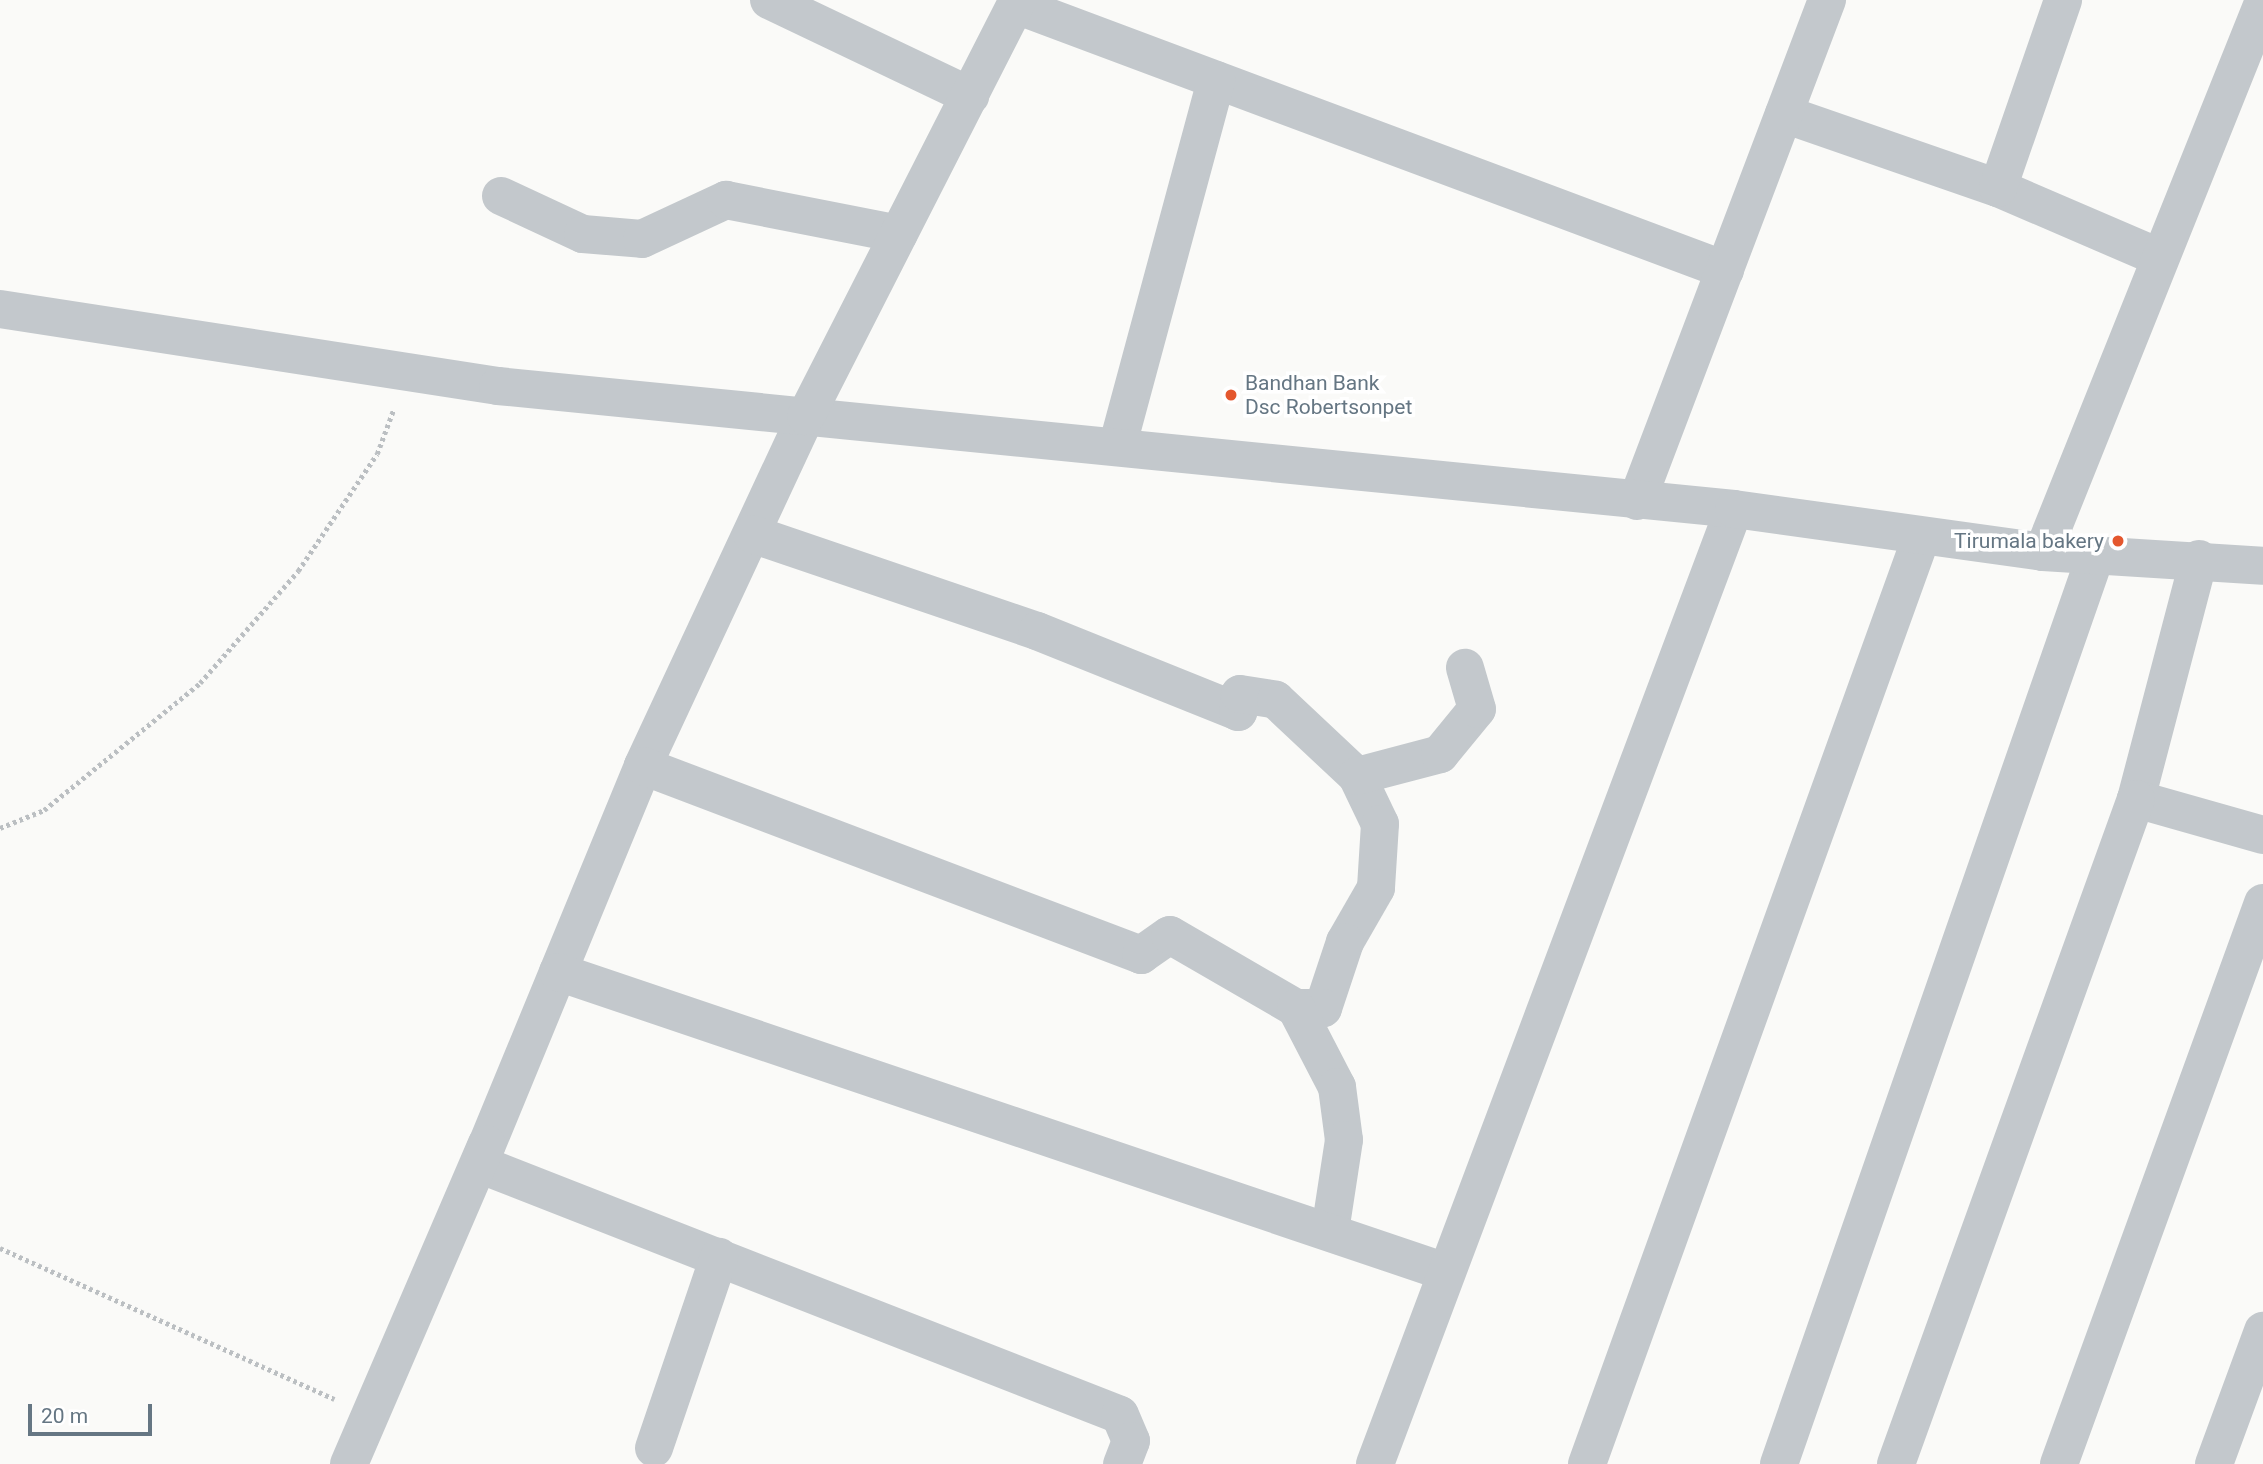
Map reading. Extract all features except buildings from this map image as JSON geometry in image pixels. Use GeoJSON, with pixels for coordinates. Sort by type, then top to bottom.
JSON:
{"type":"FeatureCollection","features":[{"type":"Feature","properties":{"kind":"street"},"geometry":{"type":"LineString","coordinates":[[769,0],[970,96]]}},
{"type":"Feature","properties":{"kind":"street"},"geometry":{"type":"LineString","coordinates":[[1637,500],[1827,0]]}},
{"type":"Feature","properties":{"kind":"street"},"geometry":{"type":"LineString","coordinates":[[1998,188],[2063,0]]}},
{"type":"Feature","properties":{"kind":"street"},"geometry":{"type":"LineString","coordinates":[[1122,1464],[1131,1441],[1120,1415],[479,1164],[643,766],[806,416],[1017,2],[1216,80],[1725,270]]}},
{"type":"Feature","properties":{"kind":"street"},"geometry":{"type":"LineString","coordinates":[[2043,552],[2158,257],[2263,2]]}},
{"type":"Feature","properties":{"kind":"street"},"geometry":{"type":"LineString","coordinates":[[1118,444],[1216,80]]}},
{"type":"Feature","properties":{"kind":"street"},"geometry":{"type":"LineString","coordinates":[[1784,114],[1998,188],[2158,257]]}},
{"type":"Feature","properties":{"kind":"street"},"geometry":{"type":"LineString","coordinates":[[501,196],[583,234],[642,239],[726,200],[899,234]]}},
{"type":"Feature","properties":{"kind":"street"},"geometry":{"type":"LineString","coordinates":[[0,309],[498,386],[1118,444],[1734,509],[1921,538],[2043,552],[2199,559],[2263,566]]}},
{"type":"Feature","properties":{"kind":"street"},"geometry":{"type":"LineString","coordinates":[[1375,1464],[1443,1271],[1734,509]]}},
{"type":"Feature","properties":{"kind":"street"},"geometry":{"type":"LineString","coordinates":[[643,766],[1142,955],[1170,935],[1296,1008],[1322,1008],[1345,942],[1376,888],[1380,824],[1357,776],[1276,700],[1240,694],[1238,712],[1037,631],[752,534]]}},
{"type":"Feature","properties":{"kind":"street"},"geometry":{"type":"LineString","coordinates":[[1587,1464],[1921,538]]}},
{"type":"Feature","properties":{"kind":"street"},"geometry":{"type":"LineString","coordinates":[[1779,1464],[2096,554]]}},
{"type":"Feature","properties":{"kind":"street"},"geometry":{"type":"LineString","coordinates":[[1896,1464],[2136,799],[2199,559]]}},
{"type":"Feature","properties":{"kind":"street"},"geometry":{"type":"LineString","coordinates":[[1357,776],[1440,754],[1477,709],[1465,668]]}},
{"type":"Feature","properties":{"kind":"street"},"geometry":{"type":"LineString","coordinates":[[2136,799],[2263,835]]}},
{"type":"Feature","properties":{"kind":"street"},"geometry":{"type":"LineString","coordinates":[[2059,1464],[2263,903]]}},
{"type":"Feature","properties":{"kind":"street"},"geometry":{"type":"LineString","coordinates":[[558,972],[1443,1271]]}},
{"type":"Feature","properties":{"kind":"street"},"geometry":{"type":"LineString","coordinates":[[1296,1008],[1337,1087],[1344,1140],[1330,1231]]}},
{"type":"Feature","properties":{"kind":"street"},"geometry":{"type":"LineString","coordinates":[[349,1464],[487,1144]]}},
{"type":"Feature","properties":{"kind":"street"},"geometry":{"type":"LineString","coordinates":[[654,1448],[719,1257]]}},
{"type":"Feature","properties":{"kind":"street"},"geometry":{"type":"LineString","coordinates":[[2214,1464],[2263,1331]]}},
{"type":"Feature","properties":{"kind":"path"},"geometry":{"type":"LineString","coordinates":[[0,828],[44,810],[200,683],[298,571],[377,454],[407,370]]}},
{"type":"Feature","properties":{"kind":"path"},"geometry":{"type":"LineString","coordinates":[[0,1248],[200,1344],[371,1414]]}},
{"type":"Feature","properties":{"kind":"place","name":"Bandhan Bank Dsc Robertsonpet"},"geometry":{"type":"Point","coordinates":[1231,395]}},
{"type":"Feature","properties":{"kind":"place","name":"Tirumala bakery"},"geometry":{"type":"Point","coordinates":[2118,541]}}]}
